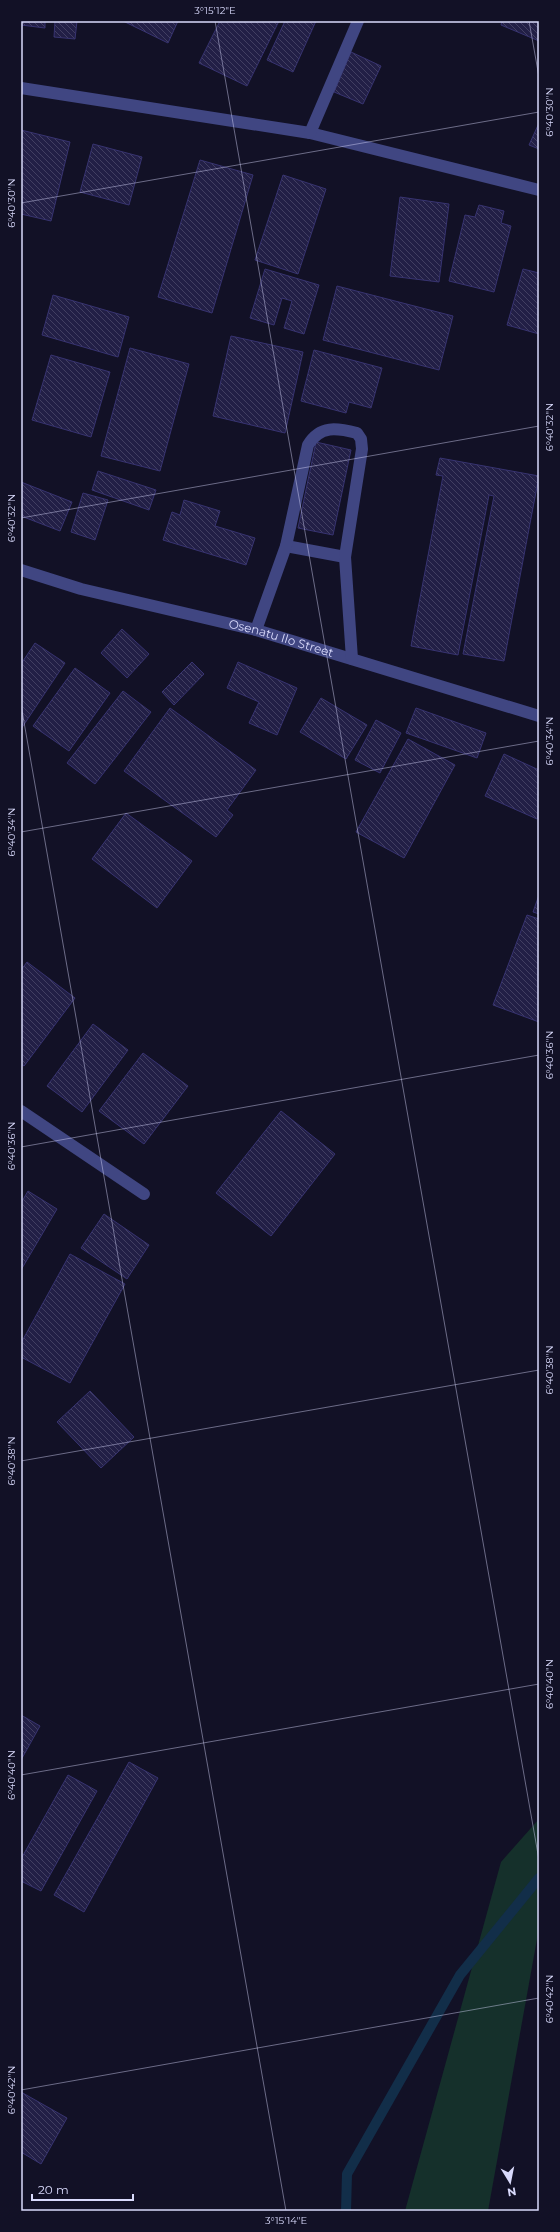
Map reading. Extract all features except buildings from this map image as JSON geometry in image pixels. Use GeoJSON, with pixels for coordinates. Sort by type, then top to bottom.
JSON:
{"type":"FeatureCollection","features":[{"type":"Feature","properties":{"kind":"street"},"geometry":{"type":"LineString","coordinates":[[310,133],[358,21]]}},
{"type":"Feature","properties":{"kind":"street"},"geometry":{"type":"LineString","coordinates":[[21,88],[310,133],[539,190]]}},
{"type":"Feature","properties":{"kind":"street"},"geometry":{"type":"LineString","coordinates":[[256,630],[286,546],[308,445],[316,434],[324,430],[346,431],[360,436],[362,449],[345,557],[352,659]]}},
{"type":"Feature","properties":{"kind":"street"},"geometry":{"type":"LineString","coordinates":[[286,546],[345,557]]}},
{"type":"Feature","properties":{"kind":"street","name":"Osenatu Ilo Street"},"geometry":{"type":"LineString","coordinates":[[21,570],[81,589],[256,630],[539,716]]}},
{"type":"Feature","properties":{"kind":"street"},"geometry":{"type":"LineString","coordinates":[[21,1111],[144,1194]]}},
{"type":"Feature","properties":{"kind":"green space"},"geometry":{"type":"Polygon","coordinates":[[[539,1819],[539,1928],[488,2211],[405,2211],[501,1862],[539,1819]]]}},
{"type":"Feature","properties":{"kind":"waterway"},"geometry":{"type":"LineString","coordinates":[[346,2211],[347,2174],[460,1975],[539,1878]]}}]}
